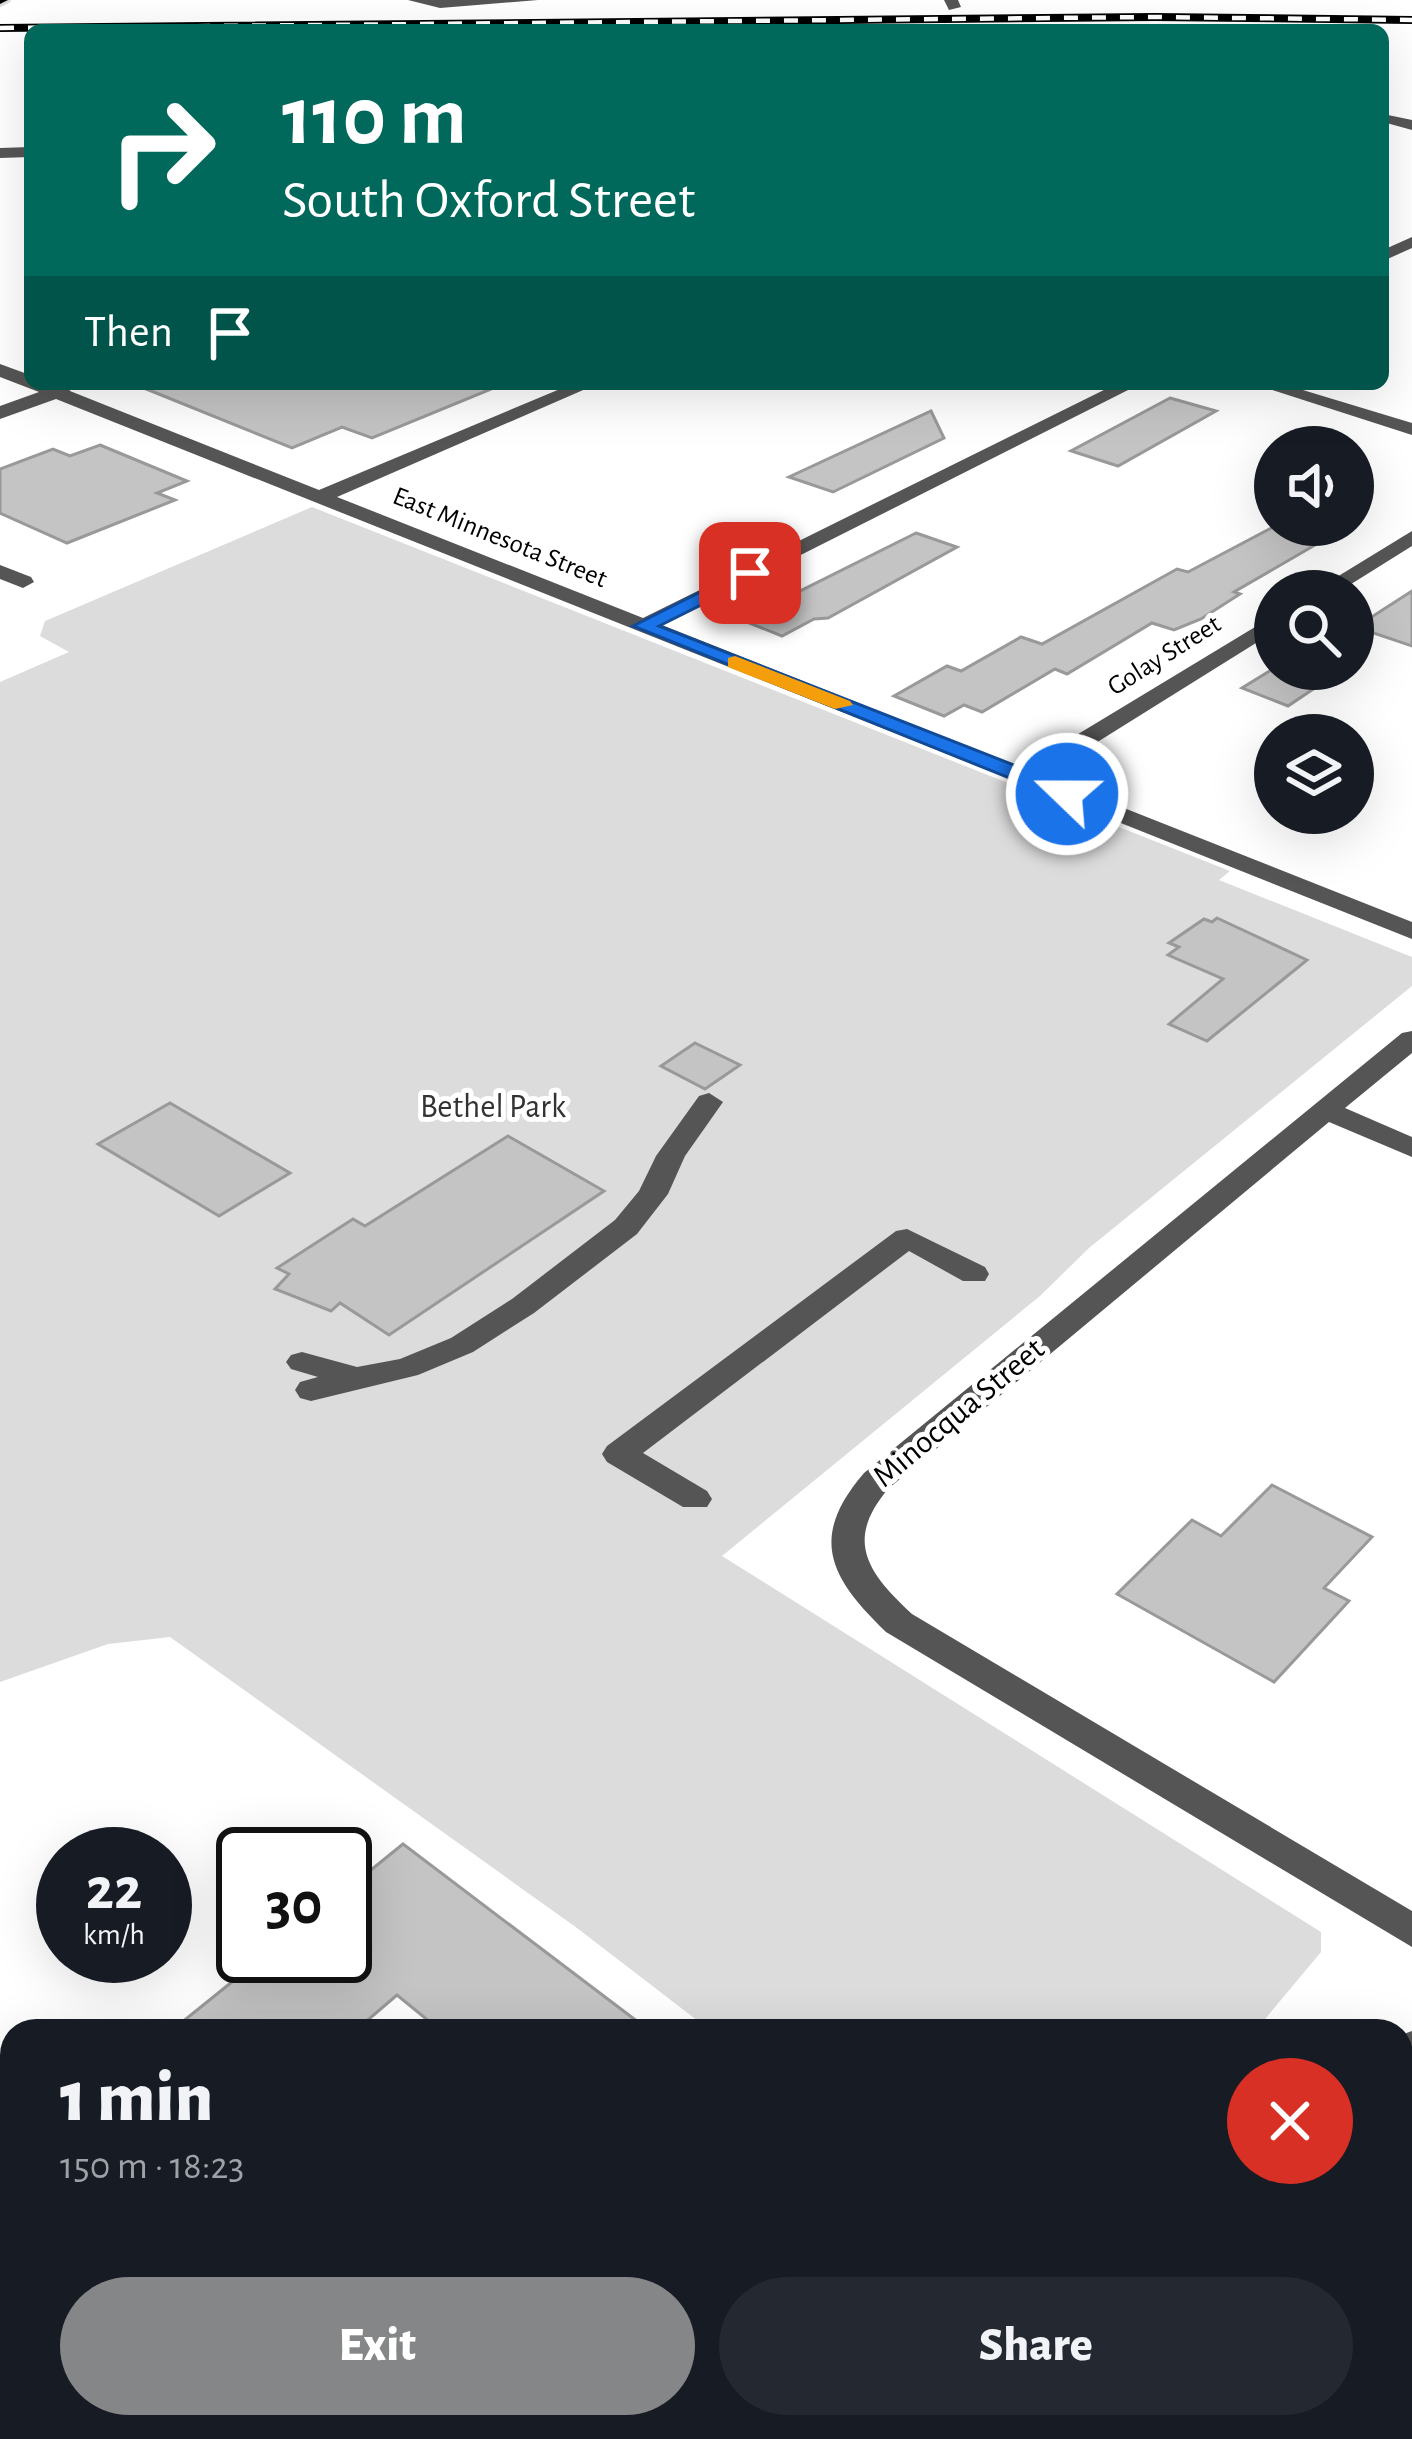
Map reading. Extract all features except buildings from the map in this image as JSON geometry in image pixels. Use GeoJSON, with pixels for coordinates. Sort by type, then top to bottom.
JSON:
{"type":"FeatureCollection","features":[{"type":"Feature","properties":{"kind":"street"},"geometry":{"type":"LineString","coordinates":[[415,0],[440,4],[531,0]]}},
{"type":"Feature","properties":{"kind":"street"},"geometry":{"type":"LineString","coordinates":[[0,413],[43,390]]}},
{"type":"Feature","properties":{"kind":"street","name":"East Minnesota Street"},"geometry":{"type":"LineString","coordinates":[[60,390],[1412,931]]}},
{"type":"Feature","properties":{"kind":"street"},"geometry":{"type":"LineString","coordinates":[[319,497],[574,390]]}},
{"type":"Feature","properties":{"kind":"street"},"geometry":{"type":"LineString","coordinates":[[643,626],[1119,390]]}},
{"type":"Feature","properties":{"kind":"street"},"geometry":{"type":"LineString","coordinates":[[1283,390],[1412,429]]}},
{"type":"Feature","properties":{"kind":"street"},"geometry":{"type":"LineString","coordinates":[[1359,570],[1412,537]]}},
{"type":"Feature","properties":{"kind":"street"},"geometry":{"type":"LineString","coordinates":[[0,571],[22,582]]}},
{"type":"Feature","properties":{"kind":"street","name":"Golay Street"},"geometry":{"type":"LineString","coordinates":[[1024,777],[1254,635]]}},
{"type":"Feature","properties":{"kind":"street","name":"Minocqua Street"},"geometry":{"type":"LineString","coordinates":[[1412,1039],[876,1480],[855,1506],[847,1550],[859,1582],[899,1623],[1412,1931]]}},
{"type":"Feature","properties":{"kind":"street"},"geometry":{"type":"LineString","coordinates":[[307,1376],[357,1378],[406,1368],[462,1345],[524,1306],[626,1227],[653,1194],[671,1156],[709,1102]]}},
{"type":"Feature","properties":{"kind":"street"},"geometry":{"type":"LineString","coordinates":[[1325,1110],[1412,1148]]}},
{"type":"Feature","properties":{"kind":"street"},"geometry":{"type":"LineString","coordinates":[[695,1499],[619,1454],[907,1238],[974,1274]]}},
{"type":"Feature","properties":{"kind":"green space","name":"Bethel Park"},"geometry":{"type":"Polygon","coordinates":[[[312,507],[1230,871],[1219,880],[1412,957],[1412,986],[1089,1248],[1040,1296],[722,1556],[1321,1932],[1321,1952],[1265,2019],[695,2019],[577,1928],[170,1637],[108,1644],[0,1682],[0,682],[69,652],[40,636],[45,621],[312,507]]]}},
{"type":"Feature","properties":{"kind":"railway"},"geometry":{"type":"LineString","coordinates":[[420,24],[1155,17],[1412,20]]}},
{"type":"Feature","properties":{"kind":"railway"},"geometry":{"type":"LineString","coordinates":[[0,28],[24,28]]}},
{"type":"Feature","properties":{"kind":"slow traffic"},"geometry":{"type":"LineString","coordinates":[[735,662],[842,705]]}},
{"type":"Feature","properties":{"kind":"route"},"geometry":{"type":"LineString","coordinates":[[750,573],[643,626],[1067,794]]}}]}
